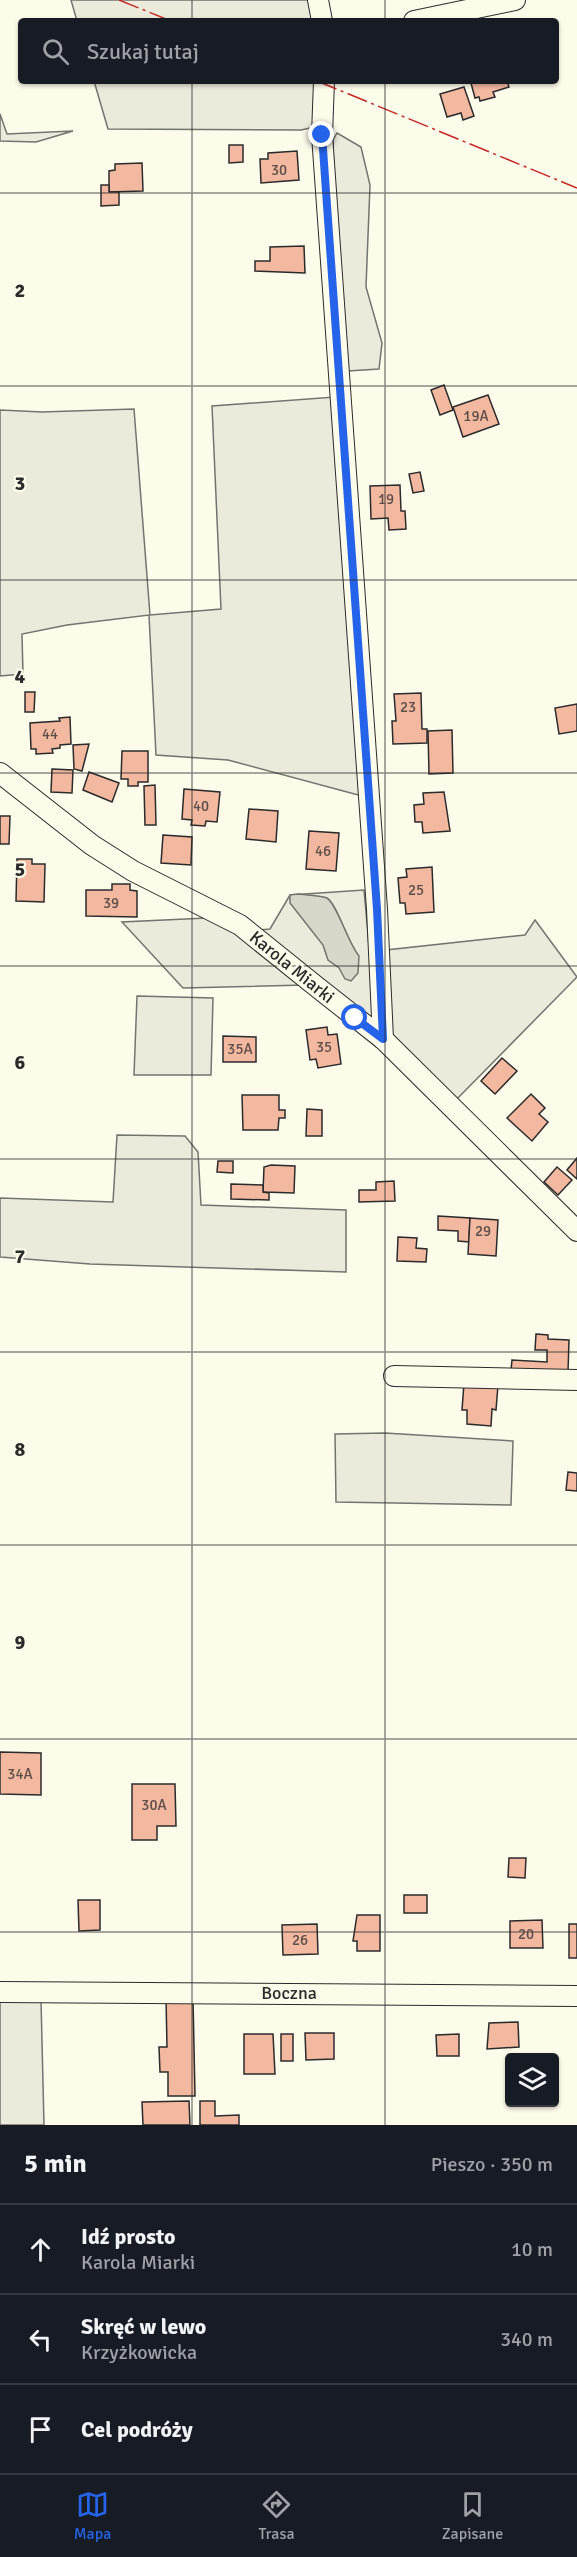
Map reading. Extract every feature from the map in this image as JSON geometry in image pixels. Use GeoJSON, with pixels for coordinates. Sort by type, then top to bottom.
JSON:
{"type":"FeatureCollection","features":[{"type":"Feature","properties":{"kind":"street"},"geometry":{"type":"LineString","coordinates":[[318,0],[321,18]]}},
{"type":"Feature","properties":{"kind":"street"},"geometry":{"type":"LineString","coordinates":[[428,18],[514,0]]}},
{"type":"Feature","properties":{"kind":"street"},"geometry":{"type":"LineString","coordinates":[[324,84],[322,135],[377,909],[383,1039]]}},
{"type":"Feature","properties":{"kind":"street","name":"Karola Miarki"},"geometry":{"type":"LineString","coordinates":[[0,773],[92,845],[133,871],[240,925],[383,1039],[577,1232]]}},
{"type":"Feature","properties":{"kind":"street"},"geometry":{"type":"LineString","coordinates":[[394,1376],[577,1380]]}},
{"type":"Feature","properties":{"kind":"street","name":"Boczna"},"geometry":{"type":"LineString","coordinates":[[0,1992],[577,1996]]}},
{"type":"Feature","properties":{"kind":"shaded area"},"geometry":{"type":"Polygon","coordinates":[[[71,0],[309,0],[312,18],[76,18],[71,0]]]}},
{"type":"Feature","properties":{"kind":"shaded area"},"geometry":{"type":"Polygon","coordinates":[[[95,84],[316,84],[315,127],[301,130],[108,129],[95,84]]]}},
{"type":"Feature","properties":{"kind":"shaded area"},"geometry":{"type":"Polygon","coordinates":[[[0,114],[7,134],[73,131],[36,142],[0,141],[0,114]]]}},
{"type":"Feature","properties":{"kind":"shaded area"},"geometry":{"type":"Polygon","coordinates":[[[337,133],[361,147],[370,185],[366,287],[382,343],[379,369],[348,371],[334,186],[333,140],[337,133]]]}},
{"type":"Feature","properties":{"kind":"shaded area"},"geometry":{"type":"Polygon","coordinates":[[[335,397],[362,796],[228,760],[156,755],[149,615],[67,625],[22,634],[23,674],[0,676],[0,410],[42,412],[134,409],[150,615],[221,609],[212,406],[335,397]]]}},
{"type":"Feature","properties":{"kind":"shaded area"},"geometry":{"type":"Polygon","coordinates":[[[364,890],[376,1024],[258,930],[270,929],[290,895],[364,890]]]}},
{"type":"Feature","properties":{"kind":"shaded area"},"geometry":{"type":"Polygon","coordinates":[[[290,895],[327,898],[335,908],[359,956],[358,973],[351,981],[345,979],[339,968],[328,960],[323,945],[290,903],[290,895]]]}},
{"type":"Feature","properties":{"kind":"shaded area"},"geometry":{"type":"Polygon","coordinates":[[[207,918],[238,931],[305,985],[183,988],[122,922],[207,918]]]}},
{"type":"Feature","properties":{"kind":"shaded area"},"geometry":{"type":"Polygon","coordinates":[[[535,920],[577,977],[455,1101],[389,1036],[386,950],[525,935],[535,920]]]}},
{"type":"Feature","properties":{"kind":"shaded area"},"geometry":{"type":"Polygon","coordinates":[[[137,996],[213,998],[211,1075],[134,1075],[137,996]]]}},
{"type":"Feature","properties":{"kind":"shaded area"},"geometry":{"type":"Polygon","coordinates":[[[117,1135],[185,1136],[198,1152],[201,1205],[346,1210],[346,1272],[90,1264],[0,1257],[0,1198],[113,1202],[117,1135]]]}},
{"type":"Feature","properties":{"kind":"shaded area"},"geometry":{"type":"Polygon","coordinates":[[[385,1433],[513,1441],[511,1505],[336,1502],[335,1434],[385,1433]]]}},
{"type":"Feature","properties":{"kind":"shaded area"},"geometry":{"type":"Polygon","coordinates":[[[0,2000],[41,2000],[44,2125],[0,2125],[0,2000]]]}},
{"type":"Feature","properties":{"kind":"building"},"geometry":{"type":"Polygon","coordinates":[[[471,84],[508,84],[509,87],[493,92],[495,97],[480,101],[479,97],[475,98],[471,84]]]}},
{"type":"Feature","properties":{"kind":"building"},"geometry":{"type":"Polygon","coordinates":[[[464,87],[474,116],[463,120],[461,113],[447,117],[440,94],[464,87]]]}},
{"type":"Feature","properties":{"kind":"building"},"geometry":{"type":"Polygon","coordinates":[[[229,145],[243,145],[243,162],[229,163],[229,145]]]}},
{"type":"Feature","properties":{"kind":"building"},"geometry":{"type":"Polygon","coordinates":[[[297,151],[299,180],[261,183],[260,159],[268,159],[268,153],[297,151]]]}},
{"type":"Feature","properties":{"kind":"building"},"geometry":{"type":"Polygon","coordinates":[[[142,163],[143,191],[109,192],[109,171],[115,170],[115,164],[142,163]]]}},
{"type":"Feature","properties":{"kind":"building"},"geometry":{"type":"Polygon","coordinates":[[[101,185],[109,185],[109,192],[119,192],[119,205],[101,206],[101,185]]]}},
{"type":"Feature","properties":{"kind":"building"},"geometry":{"type":"Polygon","coordinates":[[[304,246],[305,273],[255,271],[255,261],[270,261],[270,247],[304,246]]]}},
{"type":"Feature","properties":{"kind":"building"},"geometry":{"type":"Polygon","coordinates":[[[444,385],[453,410],[440,415],[431,390],[444,385]]]}},
{"type":"Feature","properties":{"kind":"building"},"geometry":{"type":"Polygon","coordinates":[[[488,395],[499,424],[463,437],[453,407],[488,395]]]}},
{"type":"Feature","properties":{"kind":"building"},"geometry":{"type":"Polygon","coordinates":[[[420,472],[424,491],[413,493],[409,474],[420,472]]]}},
{"type":"Feature","properties":{"kind":"building"},"geometry":{"type":"Polygon","coordinates":[[[400,485],[401,511],[405,511],[406,529],[389,530],[388,518],[371,519],[370,486],[400,485]]]}},
{"type":"Feature","properties":{"kind":"building"},"geometry":{"type":"Polygon","coordinates":[[[25,692],[35,692],[34,712],[25,712],[25,692]]]}},
{"type":"Feature","properties":{"kind":"building"},"geometry":{"type":"Polygon","coordinates":[[[421,693],[422,729],[427,729],[427,743],[393,744],[392,721],[396,721],[394,694],[421,693]]]}},
{"type":"Feature","properties":{"kind":"building"},"geometry":{"type":"Polygon","coordinates":[[[577,704],[577,731],[559,734],[555,708],[577,704]]]}},
{"type":"Feature","properties":{"kind":"building"},"geometry":{"type":"Polygon","coordinates":[[[70,717],[71,744],[60,745],[60,748],[52,749],[53,753],[36,754],[36,749],[31,749],[30,723],[60,721],[59,718],[70,717]]]}},
{"type":"Feature","properties":{"kind":"building"},"geometry":{"type":"Polygon","coordinates":[[[452,730],[453,773],[429,774],[428,731],[452,730]]]}},
{"type":"Feature","properties":{"kind":"building"},"geometry":{"type":"Polygon","coordinates":[[[89,744],[82,771],[74,769],[73,745],[89,744]]]}},
{"type":"Feature","properties":{"kind":"building"},"geometry":{"type":"Polygon","coordinates":[[[122,751],[148,751],[148,782],[138,782],[138,786],[128,786],[128,779],[121,779],[122,751]]]}},
{"type":"Feature","properties":{"kind":"building"},"geometry":{"type":"Polygon","coordinates":[[[52,769],[73,770],[72,793],[51,792],[52,769]]]}},
{"type":"Feature","properties":{"kind":"building"},"geometry":{"type":"Polygon","coordinates":[[[89,772],[119,783],[112,802],[83,790],[89,772]]]}},
{"type":"Feature","properties":{"kind":"building"},"geometry":{"type":"Polygon","coordinates":[[[155,785],[156,825],[145,825],[144,786],[155,785]]]}},
{"type":"Feature","properties":{"kind":"building"},"geometry":{"type":"Polygon","coordinates":[[[184,789],[220,792],[217,822],[206,821],[205,826],[191,825],[192,820],[182,819],[184,789]]]}},
{"type":"Feature","properties":{"kind":"building"},"geometry":{"type":"Polygon","coordinates":[[[444,792],[450,831],[423,833],[422,822],[415,822],[414,805],[424,804],[423,793],[444,792]]]}},
{"type":"Feature","properties":{"kind":"building"},"geometry":{"type":"Polygon","coordinates":[[[249,809],[278,811],[276,842],[246,839],[249,809]]]}},
{"type":"Feature","properties":{"kind":"building"},"geometry":{"type":"Polygon","coordinates":[[[0,816],[10,816],[9,844],[0,844],[0,816]]]}},
{"type":"Feature","properties":{"kind":"building"},"geometry":{"type":"Polygon","coordinates":[[[309,831],[339,833],[336,871],[306,869],[309,831]]]}},
{"type":"Feature","properties":{"kind":"building"},"geometry":{"type":"Polygon","coordinates":[[[163,835],[192,837],[191,865],[161,863],[163,835]]]}},
{"type":"Feature","properties":{"kind":"building"},"geometry":{"type":"Polygon","coordinates":[[[17,859],[32,859],[32,864],[45,864],[44,902],[16,901],[17,859]]]}},
{"type":"Feature","properties":{"kind":"building"},"geometry":{"type":"Polygon","coordinates":[[[432,867],[434,912],[406,914],[405,903],[400,903],[398,878],[407,877],[406,869],[432,867]]]}},
{"type":"Feature","properties":{"kind":"building"},"geometry":{"type":"Polygon","coordinates":[[[112,884],[130,884],[130,890],[137,891],[137,917],[86,916],[86,890],[112,890],[112,884]]]}},
{"type":"Feature","properties":{"kind":"building"},"geometry":{"type":"Polygon","coordinates":[[[327,1027],[328,1035],[337,1034],[341,1064],[318,1068],[316,1059],[310,1060],[306,1030],[327,1027]]]}},
{"type":"Feature","properties":{"kind":"building"},"geometry":{"type":"Polygon","coordinates":[[[223,1036],[256,1037],[256,1062],[223,1062],[223,1036]]]}},
{"type":"Feature","properties":{"kind":"building"},"geometry":{"type":"Polygon","coordinates":[[[502,1058],[517,1071],[495,1094],[481,1081],[502,1058]]]}},
{"type":"Feature","properties":{"kind":"building"},"geometry":{"type":"Polygon","coordinates":[[[531,1094],[545,1108],[539,1114],[548,1122],[532,1141],[507,1118],[531,1094]]]}},
{"type":"Feature","properties":{"kind":"building"},"geometry":{"type":"Polygon","coordinates":[[[242,1095],[279,1095],[279,1110],[285,1110],[285,1118],[279,1118],[278,1130],[243,1130],[242,1095]]]}},
{"type":"Feature","properties":{"kind":"building"},"geometry":{"type":"Polygon","coordinates":[[[307,1109],[322,1110],[322,1136],[306,1136],[307,1109]]]}},
{"type":"Feature","properties":{"kind":"building"},"geometry":{"type":"Polygon","coordinates":[[[577,1158],[577,1179],[567,1170],[577,1158]]]}},
{"type":"Feature","properties":{"kind":"building"},"geometry":{"type":"Polygon","coordinates":[[[218,1161],[233,1161],[233,1173],[217,1172],[218,1161]]]}},
{"type":"Feature","properties":{"kind":"building"},"geometry":{"type":"Polygon","coordinates":[[[295,1166],[294,1193],[263,1192],[264,1167],[295,1166]]]}},
{"type":"Feature","properties":{"kind":"building"},"geometry":{"type":"Polygon","coordinates":[[[557,1167],[572,1180],[558,1195],[544,1182],[557,1167]]]}},
{"type":"Feature","properties":{"kind":"building"},"geometry":{"type":"Polygon","coordinates":[[[394,1181],[395,1201],[359,1202],[359,1190],[376,1190],[376,1182],[394,1181]]]}},
{"type":"Feature","properties":{"kind":"building"},"geometry":{"type":"Polygon","coordinates":[[[231,1184],[263,1185],[263,1192],[269,1193],[269,1200],[231,1199],[231,1184]]]}},
{"type":"Feature","properties":{"kind":"building"},"geometry":{"type":"Polygon","coordinates":[[[438,1216],[470,1218],[469,1242],[458,1241],[458,1231],[438,1230],[438,1216]]]}},
{"type":"Feature","properties":{"kind":"building"},"geometry":{"type":"Polygon","coordinates":[[[470,1218],[498,1220],[496,1256],[468,1254],[470,1218]]]}},
{"type":"Feature","properties":{"kind":"building"},"geometry":{"type":"Polygon","coordinates":[[[398,1237],[417,1238],[416,1248],[427,1249],[426,1262],[397,1261],[398,1237]]]}},
{"type":"Feature","properties":{"kind":"building"},"geometry":{"type":"Polygon","coordinates":[[[536,1334],[548,1335],[548,1339],[569,1340],[568,1372],[511,1370],[512,1360],[547,1362],[547,1350],[535,1350],[536,1334]]]}},
{"type":"Feature","properties":{"kind":"building"},"geometry":{"type":"Polygon","coordinates":[[[464,1383],[498,1385],[496,1410],[492,1409],[491,1426],[467,1424],[467,1410],[462,1410],[464,1383]]]}},
{"type":"Feature","properties":{"kind":"building"},"geometry":{"type":"Polygon","coordinates":[[[568,1472],[577,1473],[577,1491],[566,1490],[568,1472]]]}},
{"type":"Feature","properties":{"kind":"building"},"geometry":{"type":"Polygon","coordinates":[[[0,1752],[41,1753],[41,1795],[0,1794],[0,1752]]]}},
{"type":"Feature","properties":{"kind":"building"},"geometry":{"type":"Polygon","coordinates":[[[132,1784],[175,1784],[176,1826],[157,1826],[157,1840],[132,1840],[132,1784]]]}},
{"type":"Feature","properties":{"kind":"building"},"geometry":{"type":"Polygon","coordinates":[[[509,1858],[526,1858],[525,1878],[508,1877],[509,1858]]]}},
{"type":"Feature","properties":{"kind":"building"},"geometry":{"type":"Polygon","coordinates":[[[404,1895],[427,1895],[427,1913],[404,1913],[404,1895]]]}},
{"type":"Feature","properties":{"kind":"building"},"geometry":{"type":"Polygon","coordinates":[[[78,1900],[100,1900],[100,1930],[79,1931],[78,1900]]]}},
{"type":"Feature","properties":{"kind":"building"},"geometry":{"type":"Polygon","coordinates":[[[357,1915],[380,1915],[380,1951],[357,1951],[357,1941],[353,1941],[357,1915]]]}},
{"type":"Feature","properties":{"kind":"building"},"geometry":{"type":"Polygon","coordinates":[[[542,1920],[543,1948],[510,1948],[510,1921],[542,1920]]]}},
{"type":"Feature","properties":{"kind":"building"},"geometry":{"type":"Polygon","coordinates":[[[317,1924],[318,1954],[283,1955],[282,1925],[317,1924]]]}},
{"type":"Feature","properties":{"kind":"building"},"geometry":{"type":"Polygon","coordinates":[[[569,1924],[577,1924],[577,1958],[569,1958],[569,1924]]]}},
{"type":"Feature","properties":{"kind":"building"},"geometry":{"type":"Polygon","coordinates":[[[166,1998],[193,1998],[195,2096],[168,2096],[168,2072],[160,2072],[159,2047],[167,2047],[166,1998]]]}},
{"type":"Feature","properties":{"kind":"building"},"geometry":{"type":"Polygon","coordinates":[[[518,2022],[519,2047],[487,2049],[489,2023],[518,2022]]]}},
{"type":"Feature","properties":{"kind":"building"},"geometry":{"type":"Polygon","coordinates":[[[305,2033],[334,2033],[334,2059],[306,2060],[305,2033]]]}},
{"type":"Feature","properties":{"kind":"building"},"geometry":{"type":"Polygon","coordinates":[[[244,2034],[273,2034],[275,2074],[244,2074],[244,2034]]]}},
{"type":"Feature","properties":{"kind":"building"},"geometry":{"type":"Polygon","coordinates":[[[281,2034],[293,2034],[293,2061],[281,2061],[281,2034]]]}},
{"type":"Feature","properties":{"kind":"building"},"geometry":{"type":"Polygon","coordinates":[[[459,2034],[459,2056],[437,2056],[436,2035],[459,2034]]]}},
{"type":"Feature","properties":{"kind":"building"},"geometry":{"type":"Polygon","coordinates":[[[189,2101],[190,2125],[143,2125],[142,2102],[189,2101]]]}},
{"type":"Feature","properties":{"kind":"building"},"geometry":{"type":"Polygon","coordinates":[[[200,2101],[215,2101],[215,2116],[239,2115],[239,2125],[200,2125],[200,2101]]]}},
{"type":"Feature","properties":{"kind":"power"},"geometry":{"type":"LineString","coordinates":[[119,0],[164,18]]}},
{"type":"Feature","properties":{"kind":"power"},"geometry":{"type":"LineString","coordinates":[[324,84],[577,188]]}},
{"type":"Feature","properties":{"kind":"route"},"geometry":{"type":"LineString","coordinates":[[322,135],[377,909],[383,1039],[355,1018]]}}]}
